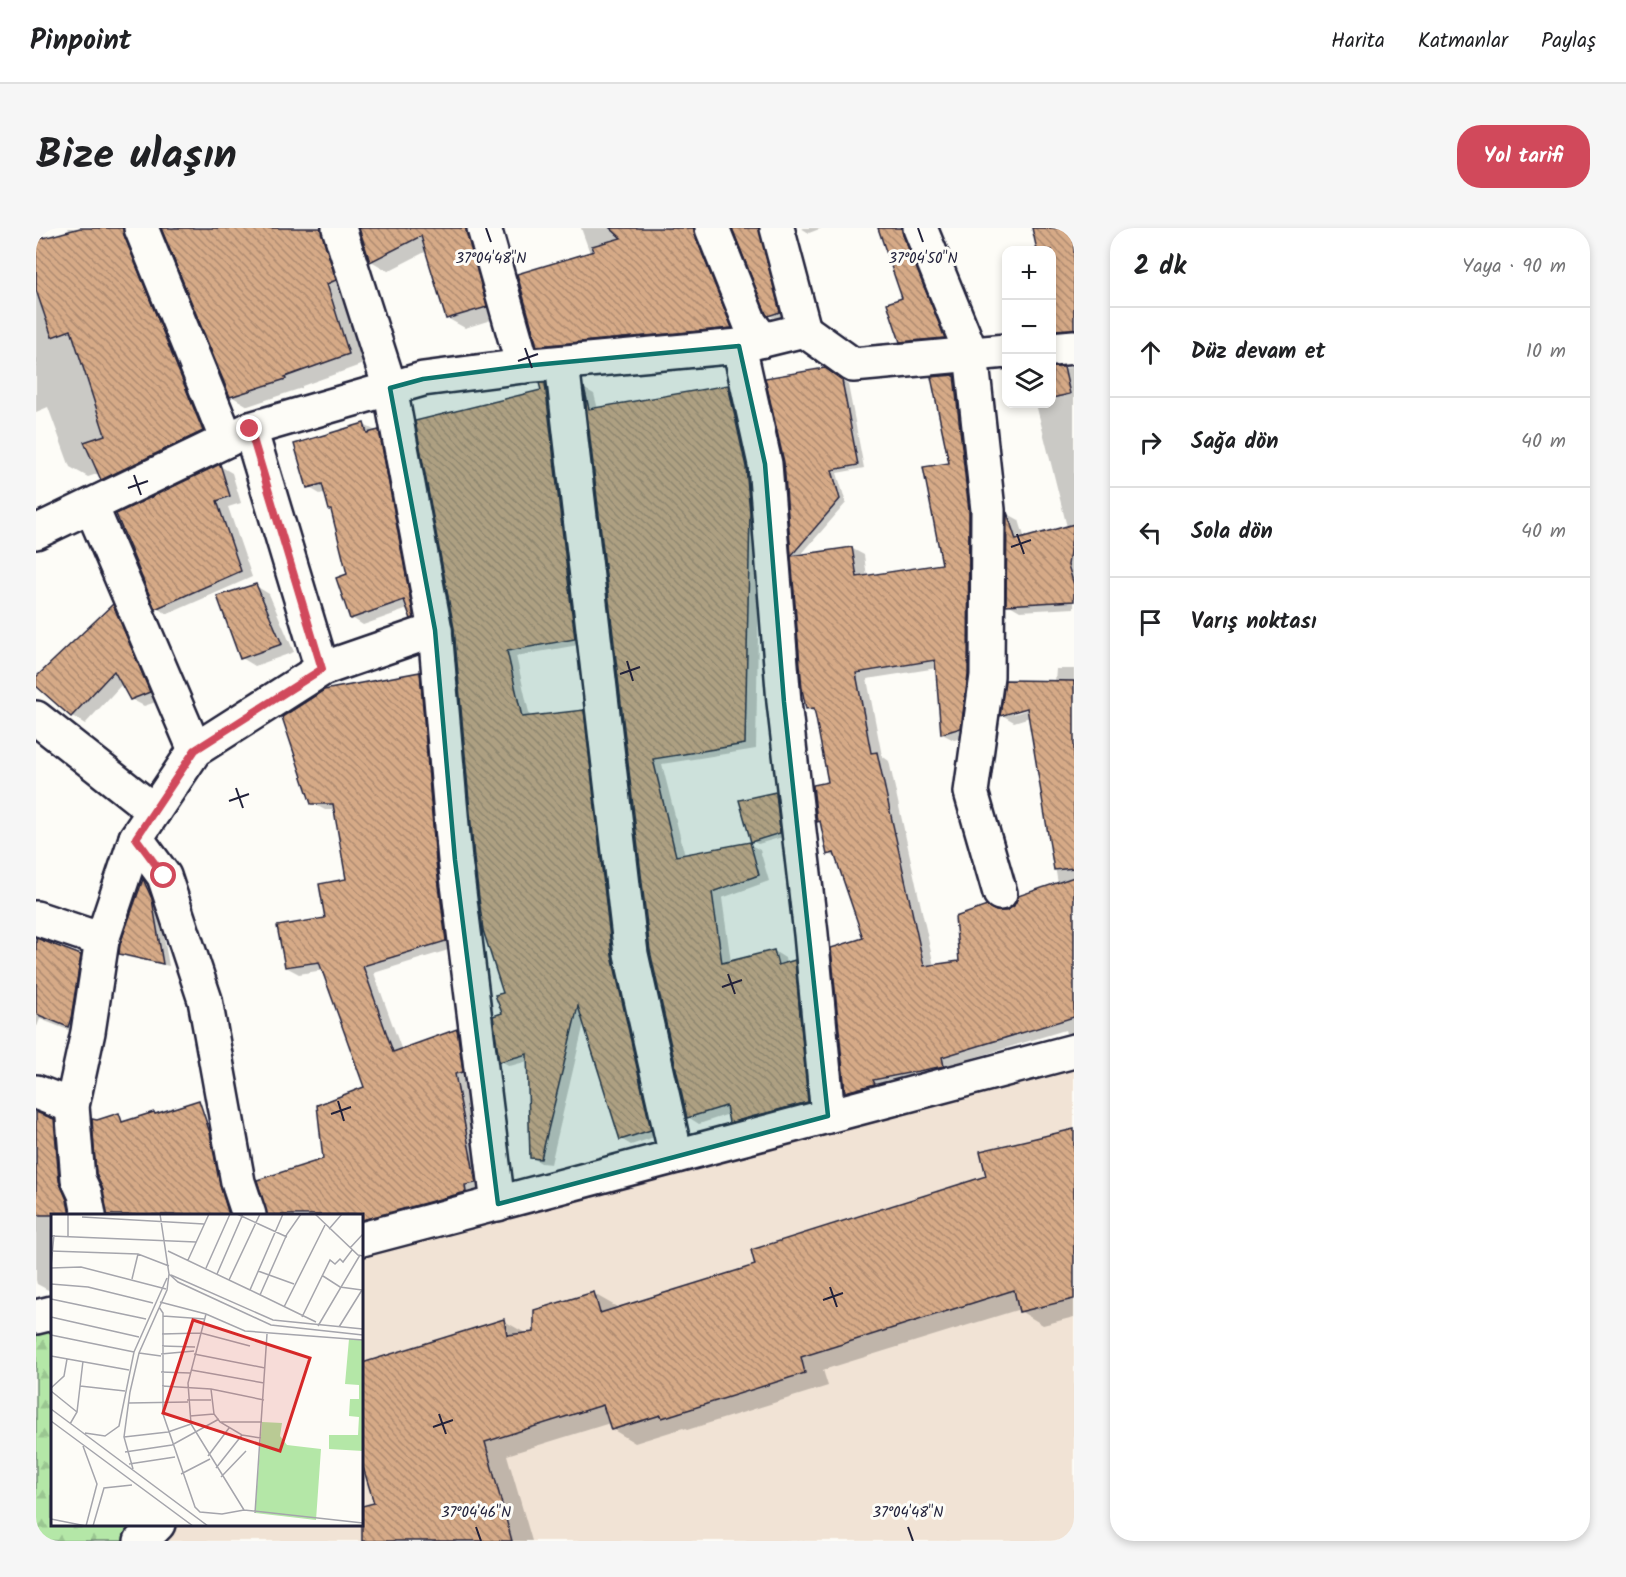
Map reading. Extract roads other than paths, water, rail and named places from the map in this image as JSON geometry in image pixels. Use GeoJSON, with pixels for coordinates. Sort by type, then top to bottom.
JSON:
{"type":"FeatureCollection","features":[{"type":"Feature","properties":{"kind":"street"},"geometry":{"type":"LineString","coordinates":[[141,228],[238,434],[322,669]]}},
{"type":"Feature","properties":{"kind":"street"},"geometry":{"type":"LineString","coordinates":[[339,228],[390,388],[435,630],[455,860],[498,1204]]}},
{"type":"Feature","properties":{"kind":"street"},"geometry":{"type":"LineString","coordinates":[[484,228],[523,366]]}},
{"type":"Feature","properties":{"kind":"street"},"geometry":{"type":"LineString","coordinates":[[712,228],[750,323],[765,464],[784,702],[811,934],[828,1116]]}},
{"type":"Feature","properties":{"kind":"street"},"geometry":{"type":"LineString","coordinates":[[777,228],[804,330],[853,365],[1002,351]]}},
{"type":"Feature","properties":{"kind":"street"},"geometry":{"type":"LineString","coordinates":[[920,228],[971,353],[988,510],[987,676],[971,792],[1000,893]]}},
{"type":"Feature","properties":{"kind":"street"},"geometry":{"type":"LineString","coordinates":[[36,532],[238,434],[423,379],[523,366],[751,343],[804,330]]}},
{"type":"Feature","properties":{"kind":"street"},"geometry":{"type":"LineString","coordinates":[[1056,349],[1074,347]]}},
{"type":"Feature","properties":{"kind":"street"},"geometry":{"type":"LineString","coordinates":[[562,363],[631,954],[676,1156]]}},
{"type":"Feature","properties":{"kind":"street"},"geometry":{"type":"LineString","coordinates":[[91,506],[195,750]]}},
{"type":"Feature","properties":{"kind":"street"},"geometry":{"type":"LineString","coordinates":[[89,1214],[85,1194],[78,1179],[72,1106],[88,1032],[102,940],[136,838],[195,750],[322,669],[435,630]]}},
{"type":"Feature","properties":{"kind":"street"},"geometry":{"type":"LineString","coordinates":[[36,718],[154,811]]}},
{"type":"Feature","properties":{"kind":"street"},"geometry":{"type":"LineString","coordinates":[[136,838],[164,876],[205,1000],[238,1182],[249,1214]]}},
{"type":"Feature","properties":{"kind":"street"},"geometry":{"type":"LineString","coordinates":[[36,918],[102,940]]}},
{"type":"Feature","properties":{"kind":"street"},"geometry":{"type":"LineString","coordinates":[[363,1239],[1074,1050]]}},
{"type":"Feature","properties":{"kind":"street"},"geometry":{"type":"LineString","coordinates":[[36,1092],[72,1106]]}},
{"type":"Feature","properties":{"kind":"street"},"geometry":{"type":"LineString","coordinates":[[36,1317],[51,1313]]}},
{"type":"Feature","properties":{"kind":"street"},"geometry":{"type":"LineString","coordinates":[[141,1541],[156,1526]]}}]}
